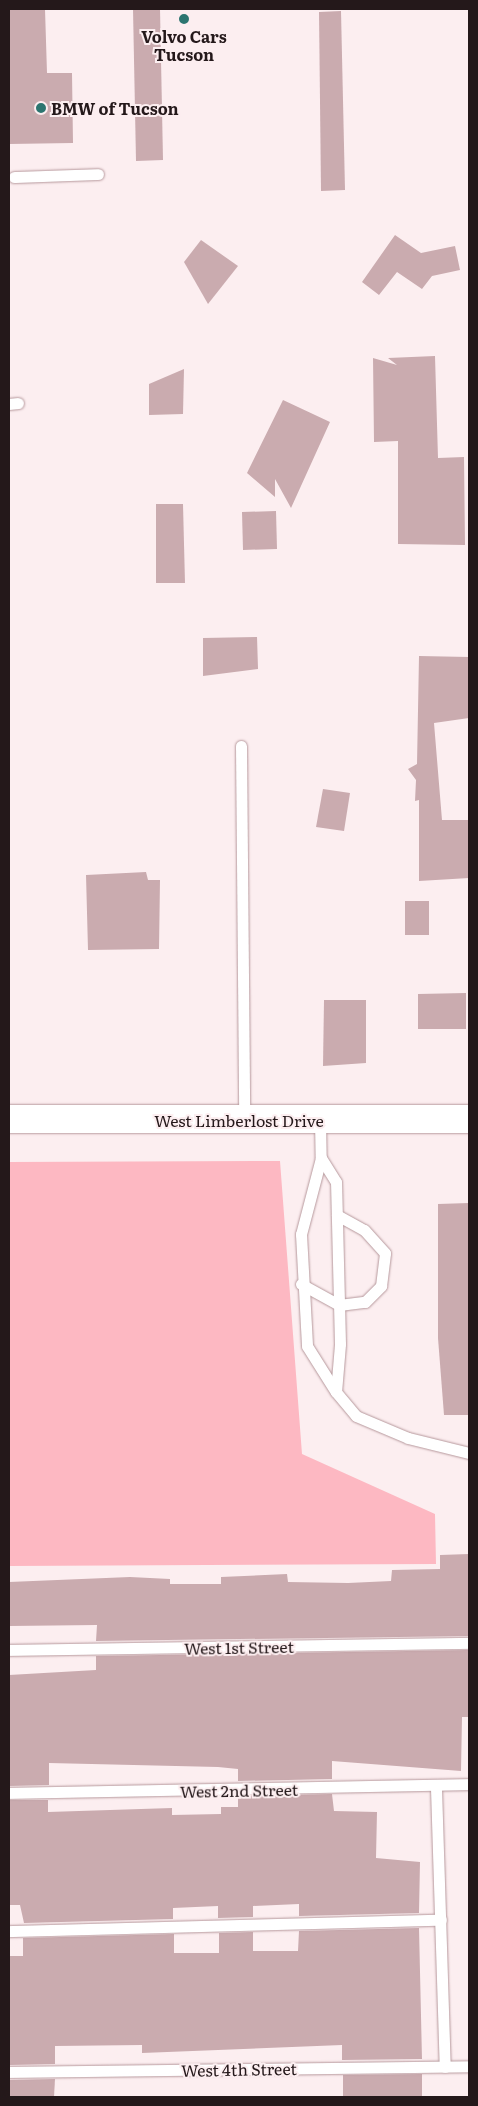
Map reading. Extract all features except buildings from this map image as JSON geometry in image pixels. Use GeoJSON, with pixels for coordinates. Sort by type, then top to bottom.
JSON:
{"type":"FeatureCollection","features":[{"type":"Feature","properties":{"kind":"street","name":"West Limberlost Drive"},"geometry":{"type":"LineString","coordinates":[[9,1119],[469,1119]]}},
{"type":"Feature","properties":{"kind":"lane"},"geometry":{"type":"LineString","coordinates":[[14,176],[98,174]]}},
{"type":"Feature","properties":{"kind":"lane"},"geometry":{"type":"LineString","coordinates":[[241,746],[244,1119]]}},
{"type":"Feature","properties":{"kind":"lane"},"geometry":{"type":"LineString","coordinates":[[320,1120],[321,1158],[301,1234],[302,1284],[307,1346],[336,1392],[356,1416],[376,1426],[469,1452]]}},
{"type":"Feature","properties":{"kind":"lane"},"geometry":{"type":"LineString","coordinates":[[321,1158],[336,1182],[339,1305],[336,1392]]}},
{"type":"Feature","properties":{"kind":"lane"},"geometry":{"type":"LineString","coordinates":[[302,1284],[339,1305],[364,1302],[381,1286],[385,1253],[364,1230],[337,1216]]}},
{"type":"Feature","properties":{"kind":"lane","name":"West 1st Street"},"geometry":{"type":"LineString","coordinates":[[9,1650],[469,1643]]}},
{"type":"Feature","properties":{"kind":"lane","name":"West 2nd Street"},"geometry":{"type":"LineString","coordinates":[[9,1793],[436,1788],[469,1784]]}},
{"type":"Feature","properties":{"kind":"lane"},"geometry":{"type":"LineString","coordinates":[[436,1788],[445,2066]]}},
{"type":"Feature","properties":{"kind":"lane"},"geometry":{"type":"LineString","coordinates":[[9,1931],[440,1920]]}},
{"type":"Feature","properties":{"kind":"lane","name":"West 4th Street"},"geometry":{"type":"LineString","coordinates":[[9,2072],[469,2066]]}},
{"type":"Feature","properties":{"kind":"shaded area"},"geometry":{"type":"Polygon","coordinates":[[[280,1161],[302,1454],[435,1514],[436,1564],[9,1566],[9,1162],[280,1161]]]}},
{"type":"Feature","properties":{"kind":"place","name":"Volvo Cars Tucson"},"geometry":{"type":"Point","coordinates":[184,19]}},
{"type":"Feature","properties":{"kind":"place","name":"BMW of Tucson"},"geometry":{"type":"Point","coordinates":[41,108]}}]}
